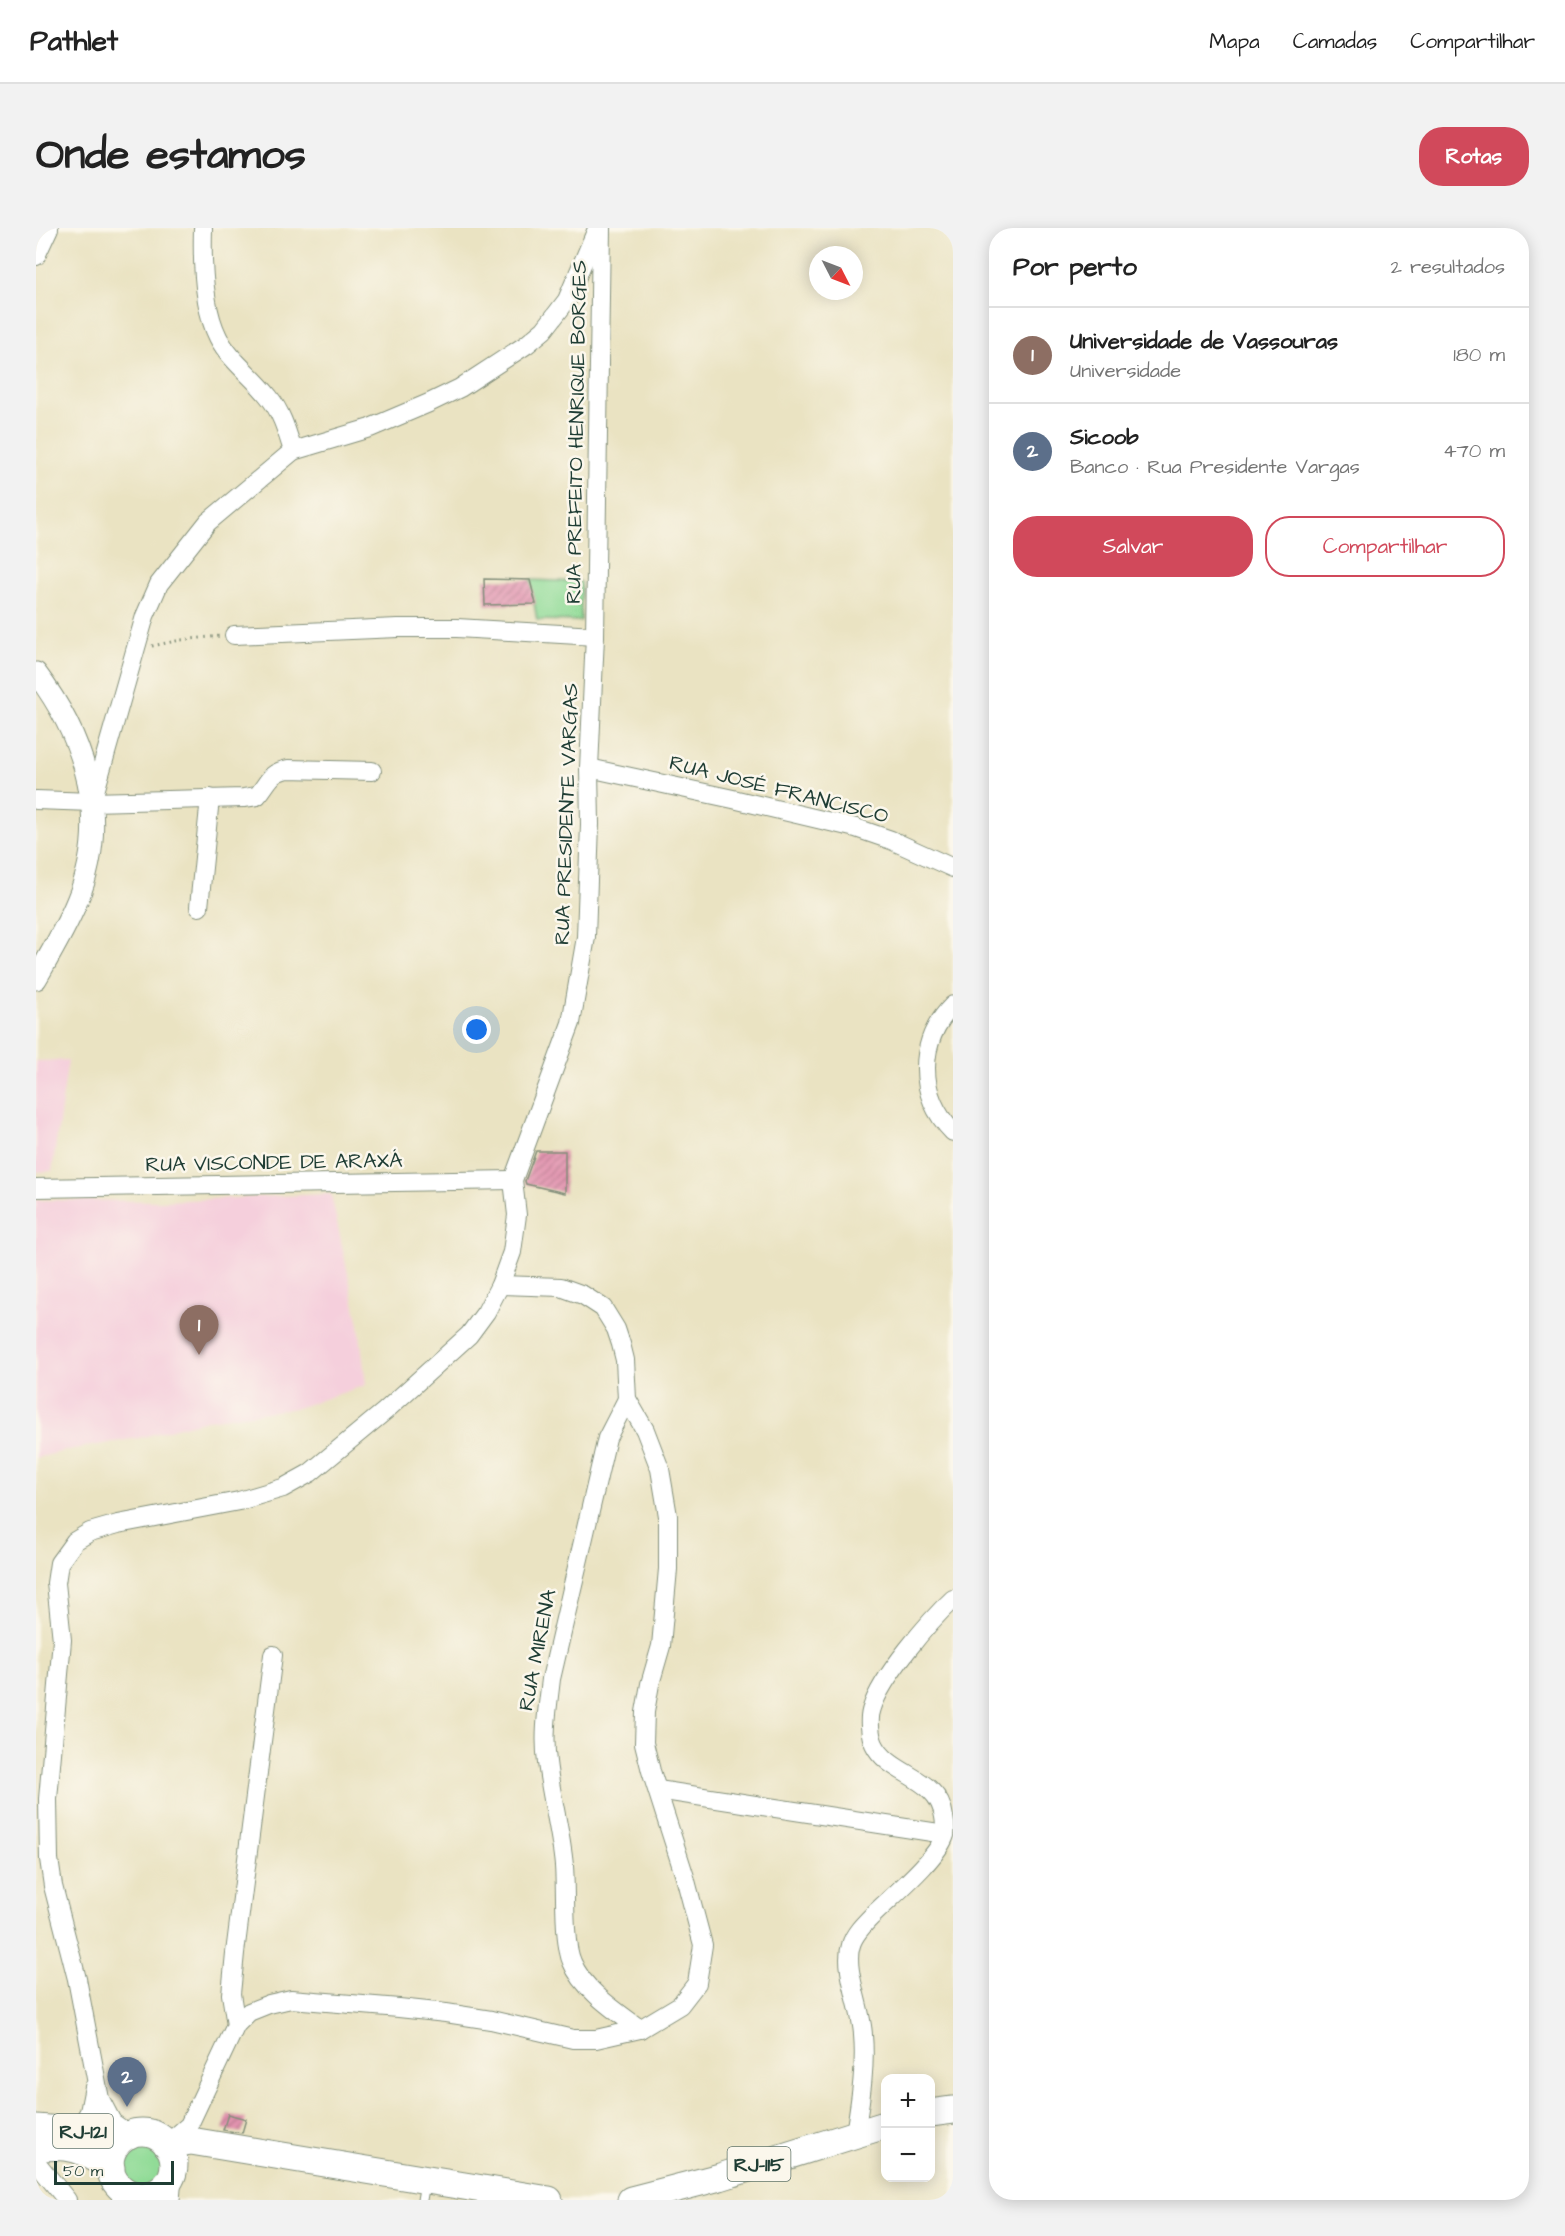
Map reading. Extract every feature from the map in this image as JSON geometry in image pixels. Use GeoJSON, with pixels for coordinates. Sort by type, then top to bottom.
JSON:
{"type":"FeatureCollection","features":[{"type":"Feature","properties":{"kind":"main road"},"geometry":{"type":"LineString","coordinates":[[935,2112],[953,2110]]}},
{"type":"Feature","properties":{"kind":"main road","name":"RJ-115"},"geometry":{"type":"LineString","coordinates":[[631,2200],[720,2177],[881,2127]]}},
{"type":"Feature","properties":{"kind":"main road","name":"RJ-121"},"geometry":{"type":"LineString","coordinates":[[36,2128],[130,2135]]}},
{"type":"Feature","properties":{"kind":"main road"},"geometry":{"type":"LineString","coordinates":[[179,2139],[172,2153],[171,2183],[154,2194],[135,2195],[118,2186],[111,2168],[114,2149],[120,2141],[140,2132],[150,2133],[160,2138],[179,2139],[424,2190],[549,2200]]}},
{"type":"Feature","properties":{"kind":"main road","name":"RJ-121"},"geometry":{"type":"LineString","coordinates":[[36,2148],[69,2146],[82,2150],[111,2168]]}},
{"type":"Feature","properties":{"kind":"street"},"geometry":{"type":"LineString","coordinates":[[36,256],[49,228]]}},
{"type":"Feature","properties":{"kind":"street"},"geometry":{"type":"LineString","coordinates":[[203,228],[204,272],[210,315],[218,337],[234,360],[270,398],[282,419],[293,451]]}},
{"type":"Feature","properties":{"kind":"street"},"geometry":{"type":"LineString","coordinates":[[92,802],[145,616],[159,584],[208,522],[293,451],[370,428],[420,407],[460,388],[518,351],[544,330],[567,300],[599,228]]}},
{"type":"Feature","properties":{"kind":"street","name":"RUA PREFEITO HENRIQUE BORGES"},"geometry":{"type":"LineString","coordinates":[[595,636],[599,228]]}},
{"type":"Feature","properties":{"kind":"street"},"geometry":{"type":"LineString","coordinates":[[234,635],[433,628],[595,636]]}},
{"type":"Feature","properties":{"kind":"street","name":"RUA PRESIDENTE VARGAS"},"geometry":{"type":"LineString","coordinates":[[130,2135],[107,2115],[100,2099],[77,1979],[55,1896],[49,1859],[48,1799],[62,1640],[56,1582],[59,1563],[75,1541],[90,1532],[118,1524],[239,1501],[282,1488],[310,1473],[385,1411],[469,1335],[486,1311],[500,1285],[512,1252],[517,1215],[513,1180],[571,1023],[586,937],[590,824],[589,768],[595,636]]}},
{"type":"Feature","properties":{"kind":"street"},"geometry":{"type":"LineString","coordinates":[[36,673],[69,723],[80,750],[92,802],[93,837],[78,900],[36,978]]}},
{"type":"Feature","properties":{"kind":"street","name":"RUA JOSÉ FRANCISCO"},"geometry":{"type":"LineString","coordinates":[[589,768],[856,828],[891,840],[953,868]]}},
{"type":"Feature","properties":{"kind":"street"},"geometry":{"type":"LineString","coordinates":[[36,800],[92,802],[257,796],[273,774],[288,769],[372,771]]}},
{"type":"Feature","properties":{"kind":"street"},"geometry":{"type":"LineString","coordinates":[[200,908],[210,798]]}},
{"type":"Feature","properties":{"kind":"street"},"geometry":{"type":"LineString","coordinates":[[953,1005],[937,1022],[927,1048],[925,1072],[938,1114],[953,1132]]}},
{"type":"Feature","properties":{"kind":"street","name":"RUA VISCONDE DE ARAXÁ"},"geometry":{"type":"LineString","coordinates":[[36,1188],[513,1180]]}},
{"type":"Feature","properties":{"kind":"street"},"geometry":{"type":"LineString","coordinates":[[179,2139],[236,2025],[249,2012],[269,2004],[291,1999],[399,2007],[490,2020],[573,2039],[596,2039],[640,2030],[680,2005],[697,1983],[703,1945],[644,1743],[645,1712],[661,1646],[668,1569],[668,1516],[660,1469],[645,1430],[627,1399],[625,1360],[621,1344],[616,1329],[603,1308],[583,1295],[561,1287],[500,1285]]}},
{"type":"Feature","properties":{"kind":"street","name":"RUA MIRENA"},"geometry":{"type":"LineString","coordinates":[[627,1399],[607,1438],[551,1679],[546,1720],[546,1760],[562,1848],[567,1940],[572,1962],[588,1986],[610,2007],[640,2030]]}},
{"type":"Feature","properties":{"kind":"street"},"geometry":{"type":"LineString","coordinates":[[855,2134],[861,2096],[864,2037],[861,2012],[849,1961],[850,1945],[867,1921],[929,1861],[945,1834],[943,1809],[939,1799],[931,1790],[888,1760],[874,1745],[870,1728],[871,1709],[885,1683],[909,1649],[953,1599]]}},
{"type":"Feature","properties":{"kind":"street"},"geometry":{"type":"LineString","coordinates":[[236,2025],[231,2000],[235,1953],[273,1655]]}},
{"type":"Feature","properties":{"kind":"street"},"geometry":{"type":"LineString","coordinates":[[658,1791],[945,1834]]}},
{"type":"Feature","properties":{"kind":"street","name":"RUA PRESIDENTE VARGAS"},"geometry":{"type":"LineString","coordinates":[[78,2131],[90,2112],[95,2076]]}},
{"type":"Feature","properties":{"kind":"street"},"geometry":{"type":"LineString","coordinates":[[36,2162],[67,2200]]}},
{"type":"Feature","properties":{"kind":"path"},"geometry":{"type":"LineString","coordinates":[[135,650],[181,640],[234,635]]}},
{"type":"Feature","properties":{"kind":"shaded area"},"geometry":{"type":"Polygon","coordinates":[[[68,1060],[52,1171],[36,1172],[36,1061],[68,1060]]]}},
{"type":"Feature","properties":{"kind":"shaded area"},"geometry":{"type":"Polygon","coordinates":[[[331,1194],[359,1325],[366,1385],[297,1408],[206,1420],[139,1438],[36,1458],[36,1200],[161,1201],[331,1194]]]}},
{"type":"Feature","properties":{"kind":"green space"},"geometry":{"type":"Polygon","coordinates":[[[530,580],[581,582],[581,621],[537,620],[530,580]]]}},
{"type":"Feature","properties":{"kind":"green space"},"geometry":{"type":"Polygon","coordinates":[[[137,2140],[147,2140],[161,2147],[168,2166],[161,2185],[147,2192],[137,2192],[127,2188],[120,2181],[116,2171],[116,2161],[120,2151],[127,2144],[137,2140]]]}},
{"type":"Feature","properties":{"kind":"building"},"geometry":{"type":"Polygon","coordinates":[[[484,579],[530,580],[536,604],[485,605],[484,579]]]}},
{"type":"Feature","properties":{"kind":"building"},"geometry":{"type":"Polygon","coordinates":[[[536,1151],[565,1151],[565,1193],[526,1184],[525,1181],[536,1151]]]}},
{"type":"Feature","properties":{"kind":"building"},"geometry":{"type":"Polygon","coordinates":[[[228,2114],[246,2119],[242,2133],[223,2130],[228,2114]]]}},
{"type":"Feature","properties":{"kind":"place","name":"Universidade de Vassouras"},"geometry":{"type":"Point","coordinates":[199,1355]}},
{"type":"Feature","properties":{"kind":"place","name":"Sicoob"},"geometry":{"type":"Point","coordinates":[127,2107]}}]}
